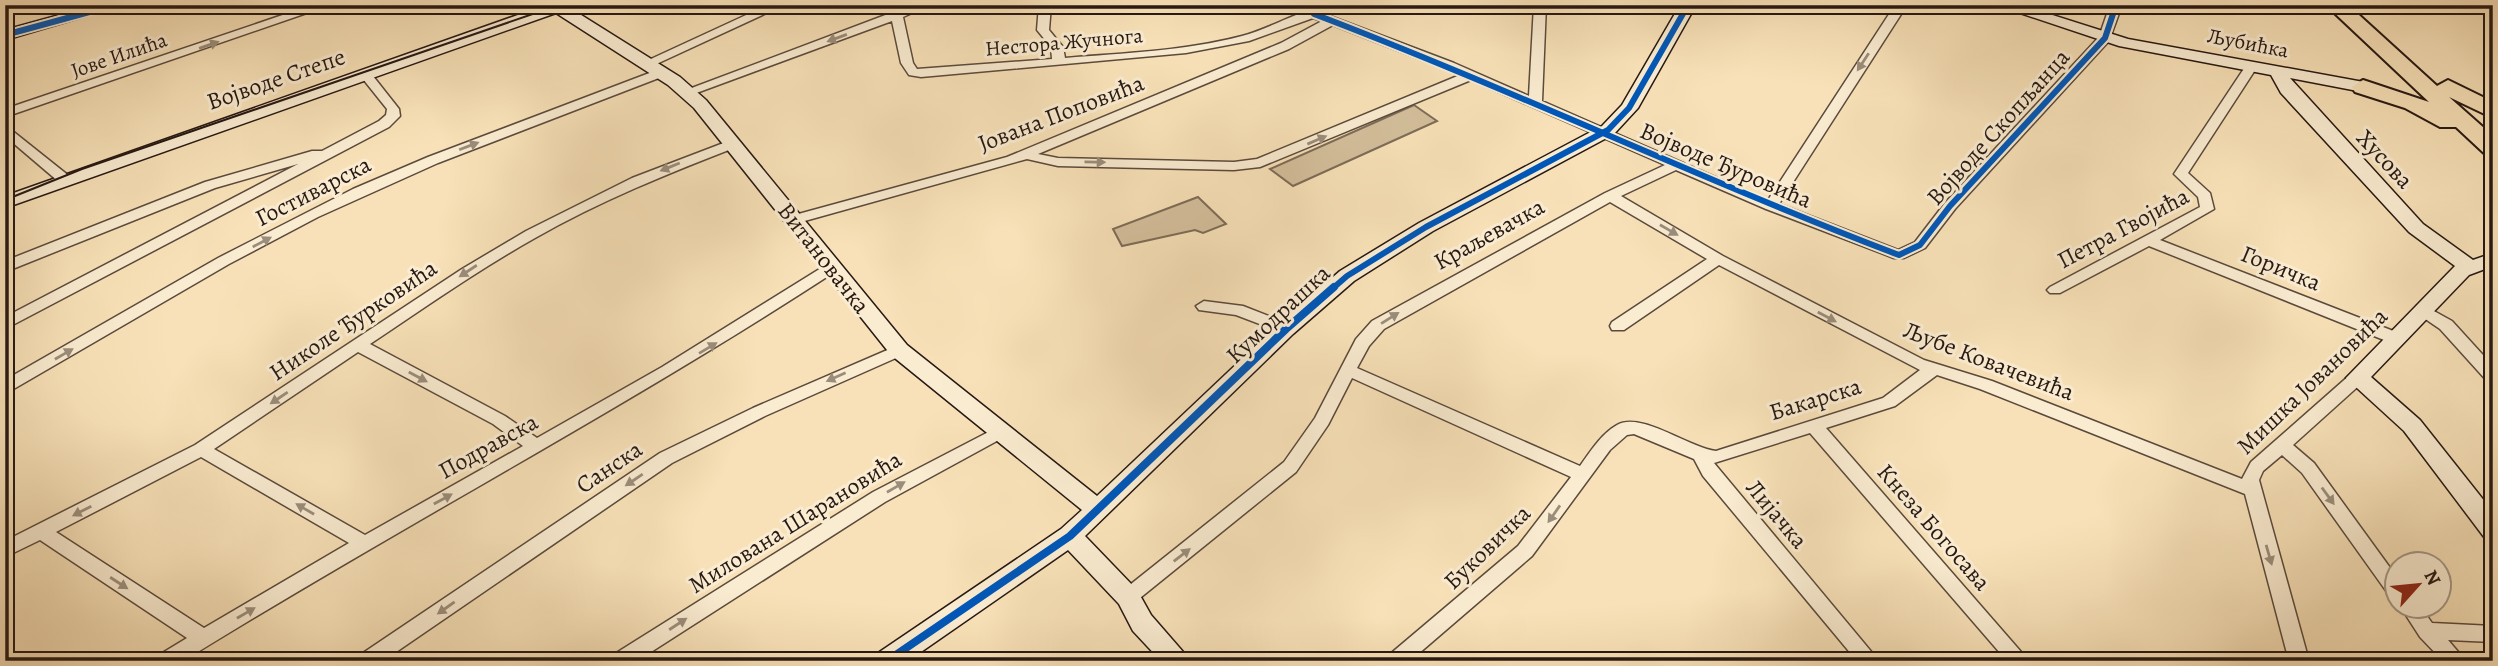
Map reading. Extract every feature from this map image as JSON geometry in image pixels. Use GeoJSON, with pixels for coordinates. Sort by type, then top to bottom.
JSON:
{"type":"FeatureCollection","features":[{"type":"Feature","properties":{"kind":"highway"},"geometry":{"type":"LineString","coordinates":[[2336,5],[2493,151]]}},
{"type":"Feature","properties":{"kind":"highway"},"geometry":{"type":"LineString","coordinates":[[2356,5],[2493,127]]}},
{"type":"Feature","properties":{"kind":"highway"},"geometry":{"type":"LineString","coordinates":[[2363,87],[2386,85],[2393,79],[2392,67],[2379,44]]}},
{"type":"Feature","properties":{"kind":"highway"},"geometry":{"type":"LineString","coordinates":[[2363,87],[2430,110],[2493,151]]}},
{"type":"Feature","properties":{"kind":"highway"},"geometry":{"type":"LineString","coordinates":[[2448,87],[2493,111]]}},
{"type":"Feature","properties":{"kind":"street"},"geometry":{"type":"LineString","coordinates":[[5,23],[73,5]]}},
{"type":"Feature","properties":{"kind":"street"},"geometry":{"type":"LineString","coordinates":[[5,35],[92,8],[115,5]]}},
{"type":"Feature","properties":{"kind":"street","name":"Јове Илића"},"geometry":{"type":"LineString","coordinates":[[5,113],[324,5]]}},
{"type":"Feature","properties":{"kind":"street","name":"Гостиварска"},"geometry":{"type":"LineString","coordinates":[[5,388],[214,267],[356,193],[653,68],[778,5]]}},
{"type":"Feature","properties":{"kind":"street"},"geometry":{"type":"LineString","coordinates":[[687,92],[924,5]]}},
{"type":"Feature","properties":{"kind":"street"},"geometry":{"type":"LineString","coordinates":[[1045,5],[1043,30],[1057,47],[1059,62]]}},
{"type":"Feature","properties":{"kind":"street"},"geometry":{"type":"LineString","coordinates":[[1314,14],[1328,5]]}},
{"type":"Feature","properties":{"kind":"street"},"geometry":{"type":"LineString","coordinates":[[1535,103],[1540,5]]}},
{"type":"Feature","properties":{"kind":"street","name":"Кумодрашка"},"geometry":{"type":"LineString","coordinates":[[887,661],[1070,536],[1286,329],[1347,276],[1394,245],[1602,134],[1629,108],[1688,5]]}},
{"type":"Feature","properties":{"kind":"street"},"geometry":{"type":"LineString","coordinates":[[1771,206],[1901,5]]}},
{"type":"Feature","properties":{"kind":"street","name":"Љубићка"},"geometry":{"type":"LineString","coordinates":[[2004,5],[2105,38],[2363,87]]}},
{"type":"Feature","properties":{"kind":"street","name":"Војводе Скопљанца"},"geometry":{"type":"LineString","coordinates":[[1890,254],[1907,254],[1920,246],[1950,206],[2105,38],[2116,5]]}},
{"type":"Feature","properties":{"kind":"street","name":"Витановачка"},"geometry":{"type":"LineString","coordinates":[[554,6],[687,92],[734,143],[899,350],[1098,510]]}},
{"type":"Feature","properties":{"kind":"street","name":"Војводе Степе"},"geometry":{"type":"LineString","coordinates":[[5,193],[365,74],[554,6]]}},
{"type":"Feature","properties":{"kind":"street","name":"Војводе Степе"},"geometry":{"type":"LineString","coordinates":[[5,202],[60,176],[554,6]]}},
{"type":"Feature","properties":{"kind":"street","name":"Нестора Жучнога"},"geometry":{"type":"LineString","coordinates":[[897,16],[907,63],[916,73],[1226,46],[1314,14]]}},
{"type":"Feature","properties":{"kind":"street","name":"Војводе Ђуровића"},"geometry":{"type":"LineString","coordinates":[[1314,14],[1471,75],[1602,134],[1890,254]]}},
{"type":"Feature","properties":{"kind":"street","name":"Јована Поповића"},"geometry":{"type":"LineString","coordinates":[[796,219],[1028,154],[1285,46],[1332,21]]}},
{"type":"Feature","properties":{"kind":"street","name":"Петра Гвојића"},"geometry":{"type":"LineString","coordinates":[[2055,290],[2207,209],[2205,196],[2181,174],[2251,67]]}},
{"type":"Feature","properties":{"kind":"street","name":"Хусова"},"geometry":{"type":"LineString","coordinates":[[2278,72],[2287,89],[2416,228],[2468,266]]}},
{"type":"Feature","properties":{"kind":"street"},"geometry":{"type":"LineString","coordinates":[[330,153],[378,128],[393,116],[393,109],[365,74]]}},
{"type":"Feature","properties":{"kind":"street"},"geometry":{"type":"LineString","coordinates":[[1028,154],[1058,162],[1251,164],[1471,75]]}},
{"type":"Feature","properties":{"kind":"street"},"geometry":{"type":"LineString","coordinates":[[5,129],[60,176]]}},
{"type":"Feature","properties":{"kind":"street","name":"Николе Ђурковића"},"geometry":{"type":"LineString","coordinates":[[5,550],[201,449],[467,272],[531,234],[637,181],[734,143]]}},
{"type":"Feature","properties":{"kind":"street","name":"Гостиварска"},"geometry":{"type":"LineString","coordinates":[[5,267],[210,185],[305,156],[330,153]]}},
{"type":"Feature","properties":{"kind":"street","name":"Гостиварска"},"geometry":{"type":"LineString","coordinates":[[5,324],[330,153]]}},
{"type":"Feature","properties":{"kind":"street","name":"Краљевачка"},"geometry":{"type":"LineString","coordinates":[[1128,597],[1290,467],[1322,421],[1369,333],[1387,318],[1609,196],[1675,165]]}},
{"type":"Feature","properties":{"kind":"street","name":"Љубе Ковачевића"},"geometry":{"type":"LineString","coordinates":[[1609,196],[1718,259],[1934,370],[1986,385],[2250,489]]}},
{"type":"Feature","properties":{"kind":"street","name":"Горичка"},"geometry":{"type":"LineString","coordinates":[[2150,241],[2395,338]]}},
{"type":"Feature","properties":{"kind":"street"},"geometry":{"type":"LineString","coordinates":[[1618,326],[1718,259]]}},
{"type":"Feature","properties":{"kind":"street","name":"Мишка Јовановића"},"geometry":{"type":"LineString","coordinates":[[2299,661],[2250,489],[2252,473],[2357,377],[2468,266],[2493,259]]}},
{"type":"Feature","properties":{"kind":"street","name":"Подравска"},"geometry":{"type":"LineString","coordinates":[[166,661],[364,543],[537,447],[712,345],[831,268]]}},
{"type":"Feature","properties":{"kind":"street","name":"Кумодрашка"},"geometry":{"type":"LineString","coordinates":[[1204,306],[1238,310],[1286,329]]}},
{"type":"Feature","properties":{"kind":"street"},"geometry":{"type":"LineString","coordinates":[[2423,310],[2446,326],[2493,377]]}},
{"type":"Feature","properties":{"kind":"street"},"geometry":{"type":"LineString","coordinates":[[358,345],[499,420],[537,447]]}},
{"type":"Feature","properties":{"kind":"street","name":"Санска"},"geometry":{"type":"LineString","coordinates":[[367,661],[666,458],[759,412],[899,350]]}},
{"type":"Feature","properties":{"kind":"street"},"geometry":{"type":"LineString","coordinates":[[1348,369],[1582,474]]}},
{"type":"Feature","properties":{"kind":"street","name":"Бакарска"},"geometry":{"type":"LineString","coordinates":[[1702,457],[1723,456],[1889,402],[1908,392],[1920,378],[1934,370]]}},
{"type":"Feature","properties":{"kind":"street"},"geometry":{"type":"LineString","coordinates":[[2357,377],[2377,389],[2396,407],[2493,530]]}},
{"type":"Feature","properties":{"kind":"street","name":"Кнеза Богосава"},"geometry":{"type":"LineString","coordinates":[[1813,425],[2019,661]]}},
{"type":"Feature","properties":{"kind":"street","name":"Буковичка"},"geometry":{"type":"LineString","coordinates":[[1396,661],[1525,551],[1615,434],[1630,427],[1702,457]]}},
{"type":"Feature","properties":{"kind":"street","name":"Милована Шарановића"},"geometry":{"type":"LineString","coordinates":[[620,661],[878,497],[1000,432]]}},
{"type":"Feature","properties":{"kind":"street"},"geometry":{"type":"LineString","coordinates":[[2283,446],[2308,468],[2382,571]]}},
{"type":"Feature","properties":{"kind":"street"},"geometry":{"type":"LineString","coordinates":[[201,449],[364,543]]}},
{"type":"Feature","properties":{"kind":"street","name":"Лијачка"},"geometry":{"type":"LineString","coordinates":[[1702,457],[1718,482],[1869,661]]}},
{"type":"Feature","properties":{"kind":"street"},"geometry":{"type":"LineString","coordinates":[[41,532],[203,638]]}},
{"type":"Feature","properties":{"kind":"street"},"geometry":{"type":"LineString","coordinates":[[1070,536],[1128,597],[1142,623],[1178,661]]}},
{"type":"Feature","properties":{"kind":"street"},"geometry":{"type":"LineString","coordinates":[[2419,620],[2456,661]]}},
{"type":"Feature","properties":{"kind":"street"},"geometry":{"type":"LineString","coordinates":[[2427,631],[2493,634]]}},
{"type":"Feature","properties":{"kind":"shaded area"},"geometry":{"type":"Polygon","coordinates":[[[1414,105],[1437,121],[1293,186],[1270,169],[1414,105]]]}},
{"type":"Feature","properties":{"kind":"shaded area"},"geometry":{"type":"Polygon","coordinates":[[[1198,197],[1226,224],[1203,233],[1195,230],[1122,246],[1113,229],[1198,197]]]}},
{"type":"Feature","properties":{"kind":"tram line"},"geometry":{"type":"LineString","coordinates":[[5,200],[82,169],[559,5]]}},
{"type":"Feature","properties":{"kind":"cycle path"},"geometry":{"type":"LineString","coordinates":[[5,35],[115,5]]}},
{"type":"Feature","properties":{"kind":"cycle path"},"geometry":{"type":"LineString","coordinates":[[887,661],[1070,536],[1286,329],[1347,276],[1426,227],[1608,130],[1629,108],[1688,5]]}},
{"type":"Feature","properties":{"kind":"cycle path"},"geometry":{"type":"LineString","coordinates":[[1314,14],[1450,66],[1771,206],[1899,255],[1920,245],[1950,206],[2105,38],[2116,5]]}}]}
